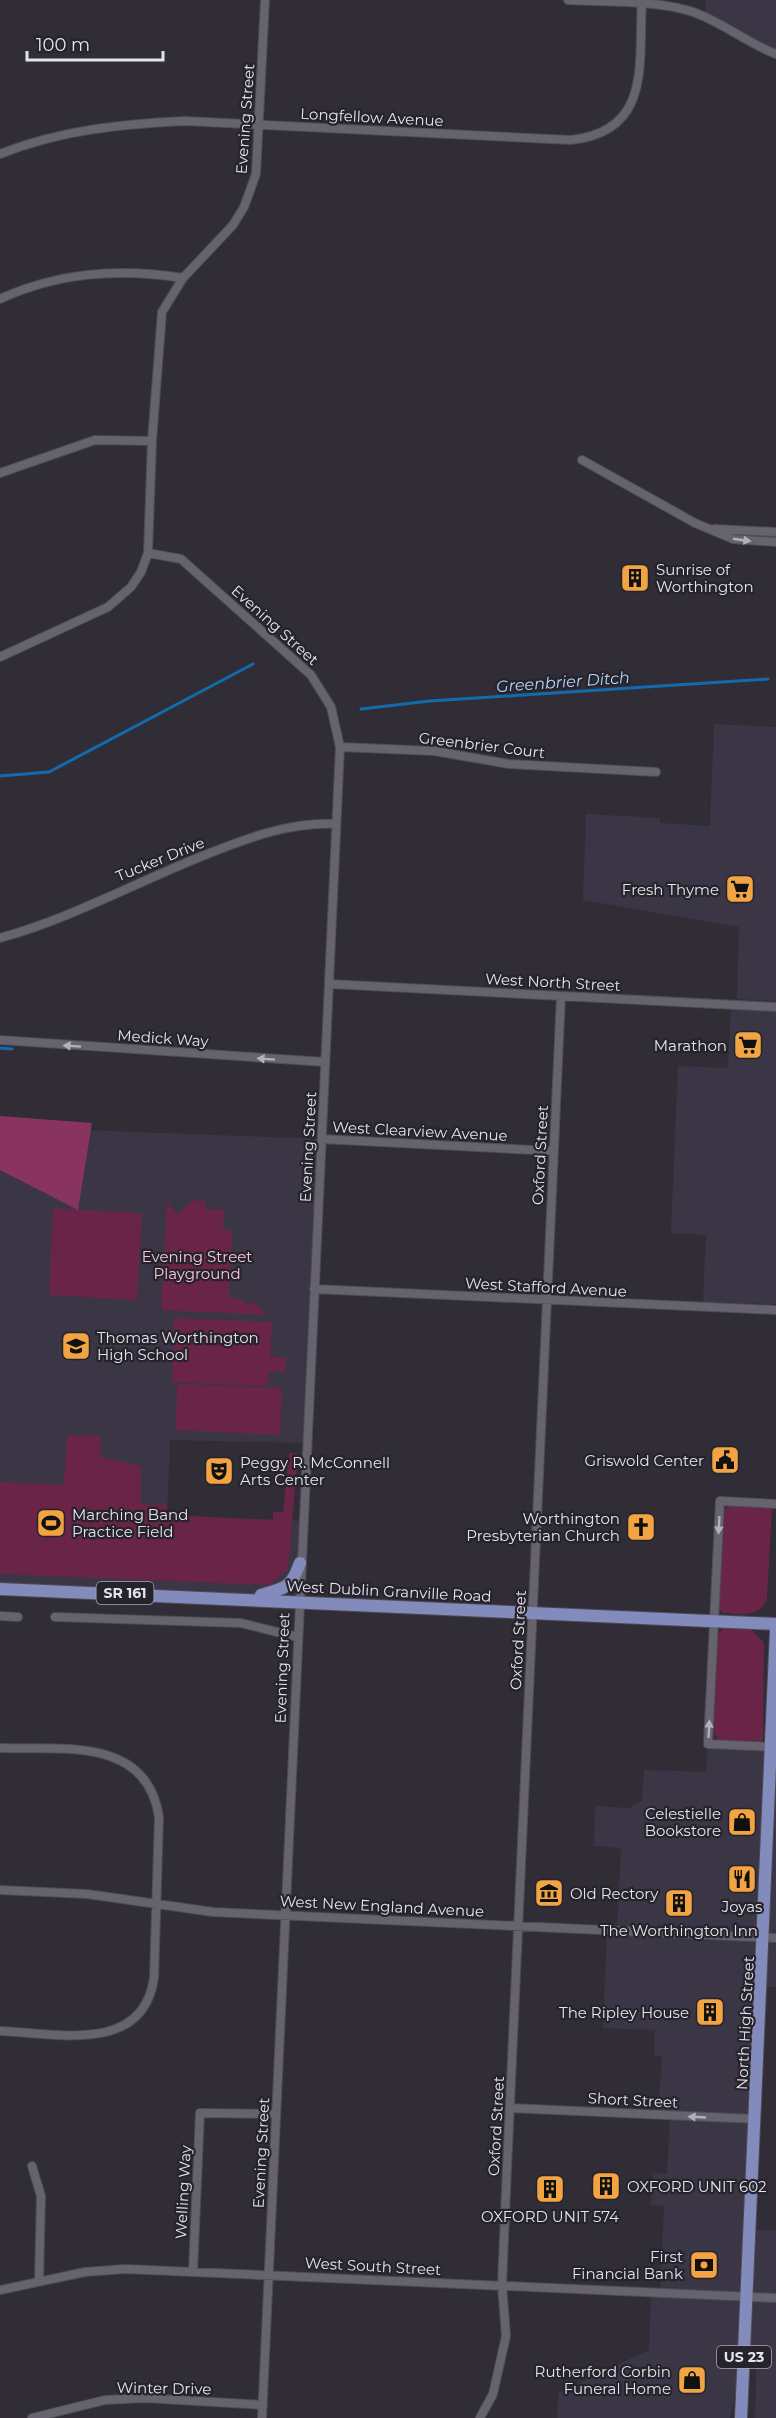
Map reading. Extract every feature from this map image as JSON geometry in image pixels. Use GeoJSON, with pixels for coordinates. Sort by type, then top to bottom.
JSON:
{"type":"FeatureCollection","features":[{"type":"Feature","properties":{"kind":"main road"},"geometry":{"type":"LineString","coordinates":[[251,1598],[288,1587],[294,1581],[300,1563]]}},
{"type":"Feature","properties":{"kind":"main road","name":"West Dublin Granville Road"},"geometry":{"type":"LineString","coordinates":[[0,1588],[776,1624]]}},
{"type":"Feature","properties":{"kind":"main road","name":"North High Street"},"geometry":{"type":"LineString","coordinates":[[741,2418],[755,2119],[770,1938],[776,1630]]}},
{"type":"Feature","properties":{"kind":"street","name":"Evening Street"},"geometry":{"type":"LineString","coordinates":[[262,2418],[298,1603],[340,747],[331,707],[311,675],[181,559],[148,553],[152,441],[161,319],[170,296],[183,278],[233,225],[244,207],[256,174],[266,0]]}},
{"type":"Feature","properties":{"kind":"street"},"geometry":{"type":"LineString","coordinates":[[568,0],[641,2],[694,12],[751,44],[776,54]]}},
{"type":"Feature","properties":{"kind":"street","name":"Longfellow Avenue"},"geometry":{"type":"LineString","coordinates":[[0,154],[66,134],[121,124],[185,121],[572,140],[603,134],[617,125],[634,100],[641,2]]}},
{"type":"Feature","properties":{"kind":"street"},"geometry":{"type":"LineString","coordinates":[[0,299],[30,285],[64,276],[116,272],[183,278]]}},
{"type":"Feature","properties":{"kind":"street"},"geometry":{"type":"LineString","coordinates":[[0,473],[95,440],[152,441]]}},
{"type":"Feature","properties":{"kind":"street"},"geometry":{"type":"LineString","coordinates":[[582,460],[695,523],[733,539],[776,543]]}},
{"type":"Feature","properties":{"kind":"street"},"geometry":{"type":"LineString","coordinates":[[710,529],[776,532]]}},
{"type":"Feature","properties":{"kind":"street"},"geometry":{"type":"LineString","coordinates":[[0,657],[108,607],[131,587],[148,553]]}},
{"type":"Feature","properties":{"kind":"street","name":"Greenbrier Court"},"geometry":{"type":"LineString","coordinates":[[340,747],[434,751],[509,764],[656,772]]}},
{"type":"Feature","properties":{"kind":"street","name":"Tucker Drive"},"geometry":{"type":"LineString","coordinates":[[0,938],[31,930],[132,884],[259,835],[313,823],[336,824]]}},
{"type":"Feature","properties":{"kind":"street","name":"West North Street"},"geometry":{"type":"LineString","coordinates":[[330,984],[776,1007]]}},
{"type":"Feature","properties":{"kind":"street","name":"Oxford Street"},"geometry":{"type":"LineString","coordinates":[[480,2418],[493,2394],[502,2363],[506,2336],[502,2285],[561,996]]}},
{"type":"Feature","properties":{"kind":"street","name":"Medick Way"},"geometry":{"type":"LineString","coordinates":[[0,1040],[325,1062]]}},
{"type":"Feature","properties":{"kind":"street","name":"West Clearview Avenue"},"geometry":{"type":"LineString","coordinates":[[322,1139],[553,1151]]}},
{"type":"Feature","properties":{"kind":"street","name":"West Stafford Avenue"},"geometry":{"type":"LineString","coordinates":[[314,1289],[776,1310]]}},
{"type":"Feature","properties":{"kind":"street"},"geometry":{"type":"LineString","coordinates":[[774,1747],[708,1744],[720,1501],[776,1504]]}},
{"type":"Feature","properties":{"kind":"street"},"geometry":{"type":"LineString","coordinates":[[0,1616],[18,1617]]}},
{"type":"Feature","properties":{"kind":"street"},"geometry":{"type":"LineString","coordinates":[[55,1617],[241,1623],[297,1637]]}},
{"type":"Feature","properties":{"kind":"street"},"geometry":{"type":"LineString","coordinates":[[0,1748],[105,1754],[128,1764],[141,1775],[155,1797],[159,1817],[152,1990],[148,2002],[135,2019],[113,2032],[99,2034],[0,2031]]}},
{"type":"Feature","properties":{"kind":"street","name":"West New England Avenue"},"geometry":{"type":"LineString","coordinates":[[0,1890],[87,1894],[213,1912],[770,1938]]}},
{"type":"Feature","properties":{"kind":"street","name":"Short Street"},"geometry":{"type":"LineString","coordinates":[[510,2108],[755,2119]]}},
{"type":"Feature","properties":{"kind":"street","name":"Welling Way"},"geometry":{"type":"LineString","coordinates":[[193,2271],[200,2113],[276,2115]]}},
{"type":"Feature","properties":{"kind":"street"},"geometry":{"type":"LineString","coordinates":[[32,2166],[41,2196],[39,2280]]}},
{"type":"Feature","properties":{"kind":"street","name":"West South Street"},"geometry":{"type":"LineString","coordinates":[[0,2290],[85,2272],[125,2269],[776,2298]]}},
{"type":"Feature","properties":{"kind":"street","name":"Winter Drive"},"geometry":{"type":"LineString","coordinates":[[32,2418],[105,2400],[144,2398],[263,2405]]}},
{"type":"Feature","properties":{"kind":"shaded area"},"geometry":{"type":"Polygon","coordinates":[[[706,0],[776,0],[776,54],[705,18],[706,0]]]}},
{"type":"Feature","properties":{"kind":"shaded area"},"geometry":{"type":"Polygon","coordinates":[[[714,724],[776,727],[776,1001],[737,999],[739,927],[583,900],[586,814],[660,818],[660,823],[710,826],[714,724]]]}},
{"type":"Feature","properties":{"kind":"shaded area"},"geometry":{"type":"Polygon","coordinates":[[[731,1008],[776,1010],[776,1303],[773,1304],[703,1302],[706,1235],[671,1233],[678,1066],[728,1068],[731,1008]]]}},
{"type":"Feature","properties":{"kind":"shaded area"},"geometry":{"type":"Polygon","coordinates":[[[0,1116],[92,1123],[78,1210],[0,1170],[0,1116]]]}},
{"type":"Feature","properties":{"kind":"shaded area"},"geometry":{"type":"Polygon","coordinates":[[[0,1127],[322,1139],[306,1443],[170,1440],[167,1515],[302,1521],[300,1563],[294,1581],[251,1598],[0,1589],[0,1127]]]}},
{"type":"Feature","properties":{"kind":"shaded area"},"geometry":{"type":"Polygon","coordinates":[[[708,1744],[776,1747],[776,1987],[762,1987],[751,2229],[776,2231],[776,2418],[755,2418],[757,2348],[745,2347],[730,2418],[557,2418],[558,2393],[649,2350],[651,2293],[660,2293],[664,2206],[651,2205],[653,2173],[667,2174],[670,2116],[658,2115],[662,2056],[654,2055],[655,2030],[603,2028],[607,1930],[617,1930],[621,1848],[594,1846],[595,1806],[629,1808],[642,1800],[644,1770],[706,1772],[708,1744]]]}},
{"type":"Feature","properties":{"kind":"green space","name":"Evening Street Playground"},"geometry":{"type":"Polygon","coordinates":[[[194,1199],[196,1202],[205,1200],[205,1209],[224,1210],[223,1230],[232,1231],[229,1298],[241,1299],[246,1305],[255,1302],[267,1315],[161,1310],[167,1202],[177,1214],[194,1199]]]}},
{"type":"Feature","properties":{"kind":"green space"},"geometry":{"type":"Polygon","coordinates":[[[53,1208],[142,1213],[137,1300],[49,1295],[53,1208]]]}},
{"type":"Feature","properties":{"kind":"green space"},"geometry":{"type":"Polygon","coordinates":[[[174,1318],[272,1322],[270,1357],[286,1358],[285,1372],[269,1371],[268,1386],[172,1382],[174,1318]]]}},
{"type":"Feature","properties":{"kind":"green space"},"geometry":{"type":"Polygon","coordinates":[[[177,1384],[282,1388],[280,1435],[176,1430],[177,1384]]]}},
{"type":"Feature","properties":{"kind":"green space"},"geometry":{"type":"Polygon","coordinates":[[[67,1435],[101,1436],[100,1457],[141,1466],[141,1504],[167,1505],[167,1515],[273,1520],[273,1512],[283,1512],[289,1453],[298,1454],[288,1570],[269,1585],[0,1574],[0,1482],[64,1485],[67,1435]]]}},
{"type":"Feature","properties":{"kind":"green space"},"geometry":{"type":"Polygon","coordinates":[[[734,1504],[772,1509],[767,1599],[764,1605],[749,1614],[723,1613],[718,1607],[722,1517],[726,1508],[734,1504]]]}},
{"type":"Feature","properties":{"kind":"green space"},"geometry":{"type":"Polygon","coordinates":[[[723,1628],[752,1630],[764,1643],[763,1738],[761,1742],[719,1740],[713,1732],[718,1635],[723,1628]]]}},
{"type":"Feature","properties":{"kind":"waterway","name":"Greenbrier Ditch"},"geometry":{"type":"LineString","coordinates":[[0,776],[49,772],[253,664]]}},
{"type":"Feature","properties":{"kind":"waterway","name":"Greenbrier Ditch"},"geometry":{"type":"LineString","coordinates":[[361,709],[430,701],[768,679]]}},
{"type":"Feature","properties":{"kind":"waterway"},"geometry":{"type":"LineString","coordinates":[[0,1048],[12,1049]]}},
{"type":"Feature","properties":{"kind":"place","name":"Sunrise of Worthington"},"geometry":{"type":"Point","coordinates":[635,578]}},
{"type":"Feature","properties":{"kind":"place","name":"Fresh Thyme"},"geometry":{"type":"Point","coordinates":[740,889]}},
{"type":"Feature","properties":{"kind":"place","name":"Marathon"},"geometry":{"type":"Point","coordinates":[748,1045]}},
{"type":"Feature","properties":{"kind":"place","name":"Thomas Worthington High School"},"geometry":{"type":"Point","coordinates":[76,1346]}},
{"type":"Feature","properties":{"kind":"place","name":"Griswold Center"},"geometry":{"type":"Point","coordinates":[725,1460]}},
{"type":"Feature","properties":{"kind":"place","name":"Peggy R. McConnell Arts Center"},"geometry":{"type":"Point","coordinates":[219,1471]}},
{"type":"Feature","properties":{"kind":"place","name":"Marching Band Practice Field"},"geometry":{"type":"Point","coordinates":[51,1523]}},
{"type":"Feature","properties":{"kind":"place","name":"Worthington Presbyterian Church"},"geometry":{"type":"Point","coordinates":[641,1527]}},
{"type":"Feature","properties":{"kind":"place","name":"Celestielle Bookstore"},"geometry":{"type":"Point","coordinates":[742,1822]}},
{"type":"Feature","properties":{"kind":"place","name":"Joyas"},"geometry":{"type":"Point","coordinates":[742,1879]}},
{"type":"Feature","properties":{"kind":"place","name":"Old Rectory"},"geometry":{"type":"Point","coordinates":[549,1893]}},
{"type":"Feature","properties":{"kind":"place","name":"The Worthington Inn"},"geometry":{"type":"Point","coordinates":[679,1903]}},
{"type":"Feature","properties":{"kind":"place","name":"The Ripley House"},"geometry":{"type":"Point","coordinates":[710,2012]}},
{"type":"Feature","properties":{"kind":"place","name":"OXFORD UNIT 602"},"geometry":{"type":"Point","coordinates":[606,2186]}},
{"type":"Feature","properties":{"kind":"place","name":"OXFORD UNIT 574"},"geometry":{"type":"Point","coordinates":[550,2189]}},
{"type":"Feature","properties":{"kind":"place","name":"First Financial Bank"},"geometry":{"type":"Point","coordinates":[704,2265]}},
{"type":"Feature","properties":{"kind":"place","name":"Rutherford Corbin Funeral Home"},"geometry":{"type":"Point","coordinates":[692,2380]}}]}
